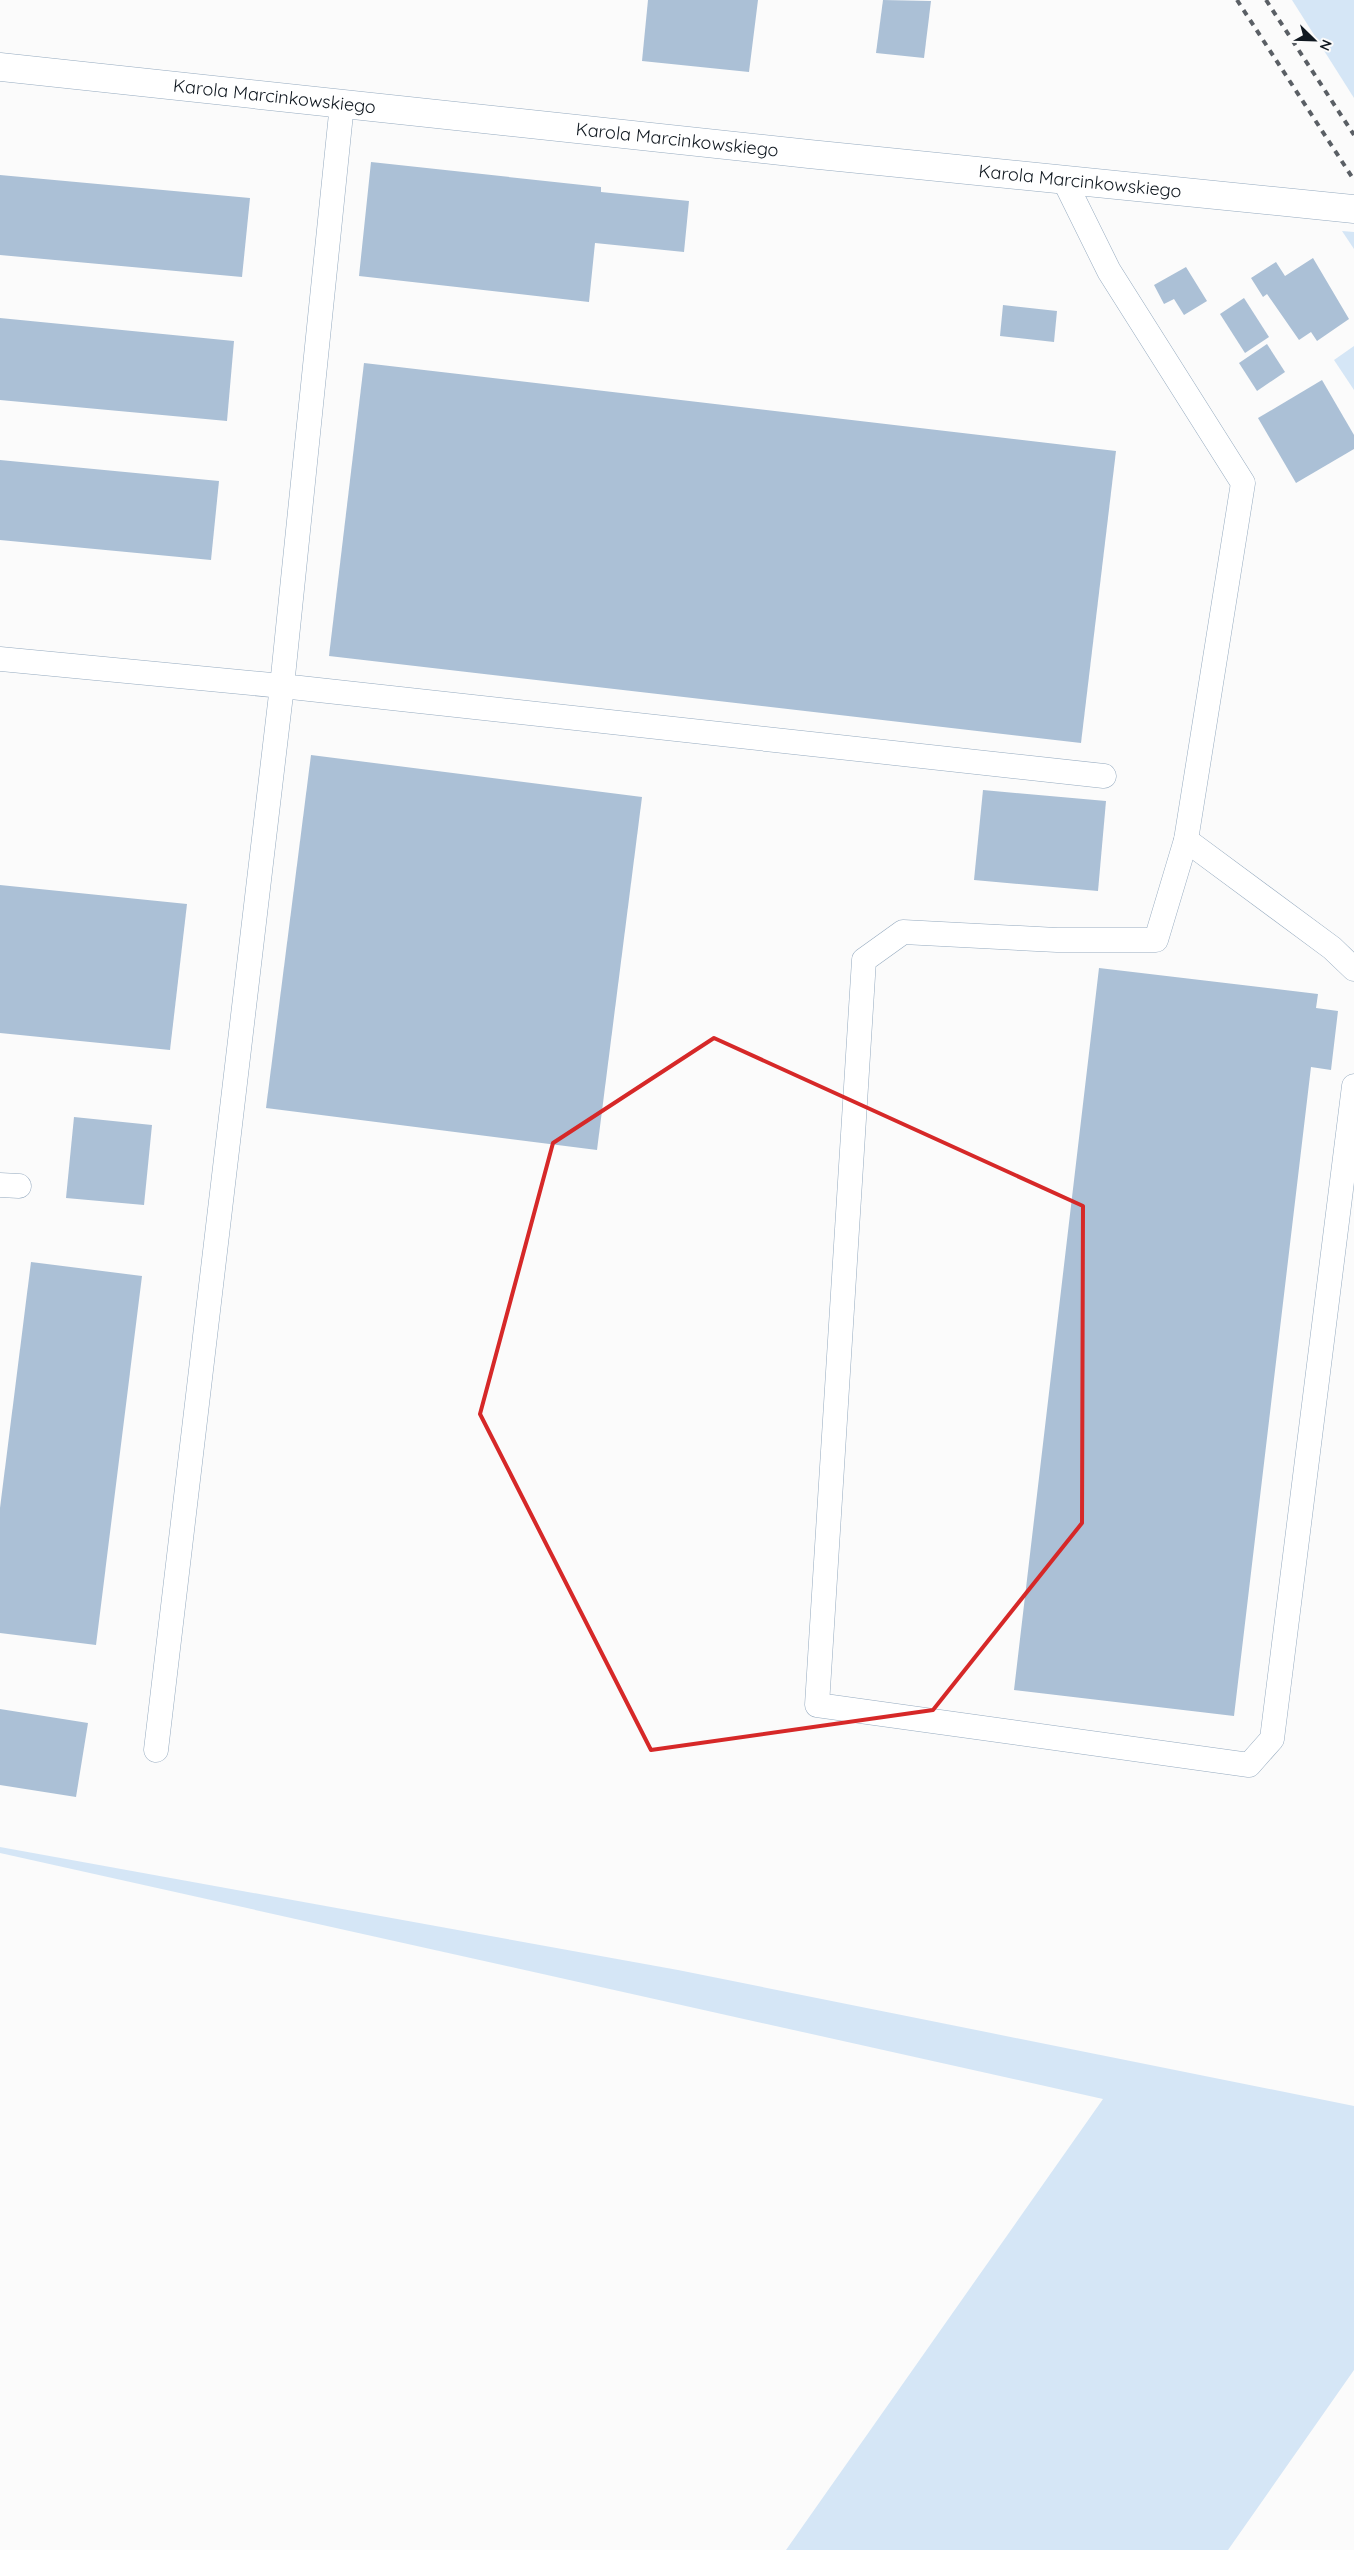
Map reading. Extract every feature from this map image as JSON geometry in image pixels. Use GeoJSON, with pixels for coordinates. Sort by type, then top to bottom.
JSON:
{"type":"FeatureCollection","features":[{"type":"Feature","properties":{"kind":"street","name":"Karola Marcinkowskiego"},"geometry":{"type":"LineString","coordinates":[[0,67],[1354,209]]}},
{"type":"Feature","properties":{"kind":"lane"},"geometry":{"type":"LineString","coordinates":[[156,1750],[282,686],[342,104]]}},
{"type":"Feature","properties":{"kind":"lane"},"geometry":{"type":"LineString","coordinates":[[1064,180],[1109,271],[1243,483],[1186,840],[1156,940],[1057,940],[902,932],[864,960],[816,1705],[1249,1765],[1272,1739],[1354,1086]]}},
{"type":"Feature","properties":{"kind":"lane"},"geometry":{"type":"LineString","coordinates":[[0,659],[282,686],[1104,776]]}},
{"type":"Feature","properties":{"kind":"lane"},"geometry":{"type":"LineString","coordinates":[[1186,840],[1332,948],[1354,969]]}},
{"type":"Feature","properties":{"kind":"highlighted area"},"geometry":{"type":"Polygon","coordinates":[[[714,1038],[1083,1206],[1082,1523],[933,1710],[651,1750],[480,1414],[553,1143],[714,1038]]]}},
{"type":"Feature","properties":{"kind":"shaded area"},"geometry":{"type":"Polygon","coordinates":[[[1292,0],[1354,0],[1354,98],[1292,0]]]}},
{"type":"Feature","properties":{"kind":"shaded area"},"geometry":{"type":"Polygon","coordinates":[[[1342,231],[1354,232],[1354,249],[1342,231]]]}},
{"type":"Feature","properties":{"kind":"shaded area"},"geometry":{"type":"Polygon","coordinates":[[[1354,346],[1354,390],[1334,360],[1354,346]]]}},
{"type":"Feature","properties":{"kind":"shaded area"},"geometry":{"type":"Polygon","coordinates":[[[0,1847],[678,1970],[1354,2106],[1354,2370],[1228,2550],[786,2550],[1103,2099],[0,1853],[0,1847]]]}},
{"type":"Feature","properties":{"kind":"building"},"geometry":{"type":"Polygon","coordinates":[[[648,0],[758,0],[749,72],[642,61],[648,0]]]}},
{"type":"Feature","properties":{"kind":"building"},"geometry":{"type":"Polygon","coordinates":[[[883,0],[931,1],[924,58],[876,53],[883,0]]]}},
{"type":"Feature","properties":{"kind":"building"},"geometry":{"type":"Polygon","coordinates":[[[371,162],[601,187],[601,192],[689,201],[684,252],[595,243],[589,302],[359,276],[371,162]]]}},
{"type":"Feature","properties":{"kind":"building"},"geometry":{"type":"Polygon","coordinates":[[[0,175],[250,198],[242,277],[0,255],[0,175]]]}},
{"type":"Feature","properties":{"kind":"building"},"geometry":{"type":"Polygon","coordinates":[[[1313,258],[1349,319],[1317,341],[1311,332],[1299,340],[1267,294],[1263,297],[1251,278],[1276,262],[1285,276],[1313,258]]]}},
{"type":"Feature","properties":{"kind":"building"},"geometry":{"type":"Polygon","coordinates":[[[1186,267],[1207,301],[1184,315],[1174,299],[1164,304],[1154,285],[1186,267]]]}},
{"type":"Feature","properties":{"kind":"building"},"geometry":{"type":"Polygon","coordinates":[[[1244,298],[1269,337],[1245,353],[1220,314],[1244,298]]]}},
{"type":"Feature","properties":{"kind":"building"},"geometry":{"type":"Polygon","coordinates":[[[1003,305],[1057,311],[1054,342],[1000,336],[1003,305]]]}},
{"type":"Feature","properties":{"kind":"building"},"geometry":{"type":"Polygon","coordinates":[[[0,318],[234,341],[227,421],[0,400],[0,318]]]}},
{"type":"Feature","properties":{"kind":"building"},"geometry":{"type":"Polygon","coordinates":[[[1267,344],[1285,372],[1257,391],[1239,363],[1267,344]]]}},
{"type":"Feature","properties":{"kind":"building"},"geometry":{"type":"Polygon","coordinates":[[[364,363],[1116,451],[1081,743],[329,656],[364,363]]]}},
{"type":"Feature","properties":{"kind":"building"},"geometry":{"type":"Polygon","coordinates":[[[1322,380],[1354,435],[1354,449],[1296,483],[1258,418],[1322,380]]]}},
{"type":"Feature","properties":{"kind":"building"},"geometry":{"type":"Polygon","coordinates":[[[0,460],[219,481],[211,560],[0,540],[0,460]]]}},
{"type":"Feature","properties":{"kind":"building"},"geometry":{"type":"Polygon","coordinates":[[[311,755],[642,797],[597,1150],[266,1108],[311,755]]]}},
{"type":"Feature","properties":{"kind":"building"},"geometry":{"type":"Polygon","coordinates":[[[983,790],[1106,801],[1098,891],[974,880],[983,790]]]}},
{"type":"Feature","properties":{"kind":"building"},"geometry":{"type":"Polygon","coordinates":[[[0,885],[187,904],[170,1050],[0,1033],[0,885]]]}},
{"type":"Feature","properties":{"kind":"building"},"geometry":{"type":"Polygon","coordinates":[[[1099,968],[1318,994],[1316,1008],[1338,1011],[1331,1070],[1311,1067],[1234,1716],[1014,1690],[1099,968]]]}},
{"type":"Feature","properties":{"kind":"building"},"geometry":{"type":"Polygon","coordinates":[[[74,1117],[152,1125],[144,1205],[66,1198],[74,1117]]]}},
{"type":"Feature","properties":{"kind":"building"},"geometry":{"type":"Polygon","coordinates":[[[31,1262],[142,1276],[96,1645],[0,1633],[0,1508],[31,1262]]]}},
{"type":"Feature","properties":{"kind":"building"},"geometry":{"type":"Polygon","coordinates":[[[0,1709],[88,1723],[76,1797],[0,1785],[0,1709]]]}},
{"type":"Feature","properties":{"kind":"railway"},"geometry":{"type":"LineString","coordinates":[[1237,0],[1354,180]]}},
{"type":"Feature","properties":{"kind":"railway"},"geometry":{"type":"LineString","coordinates":[[1266,0],[1354,135]]}}]}
